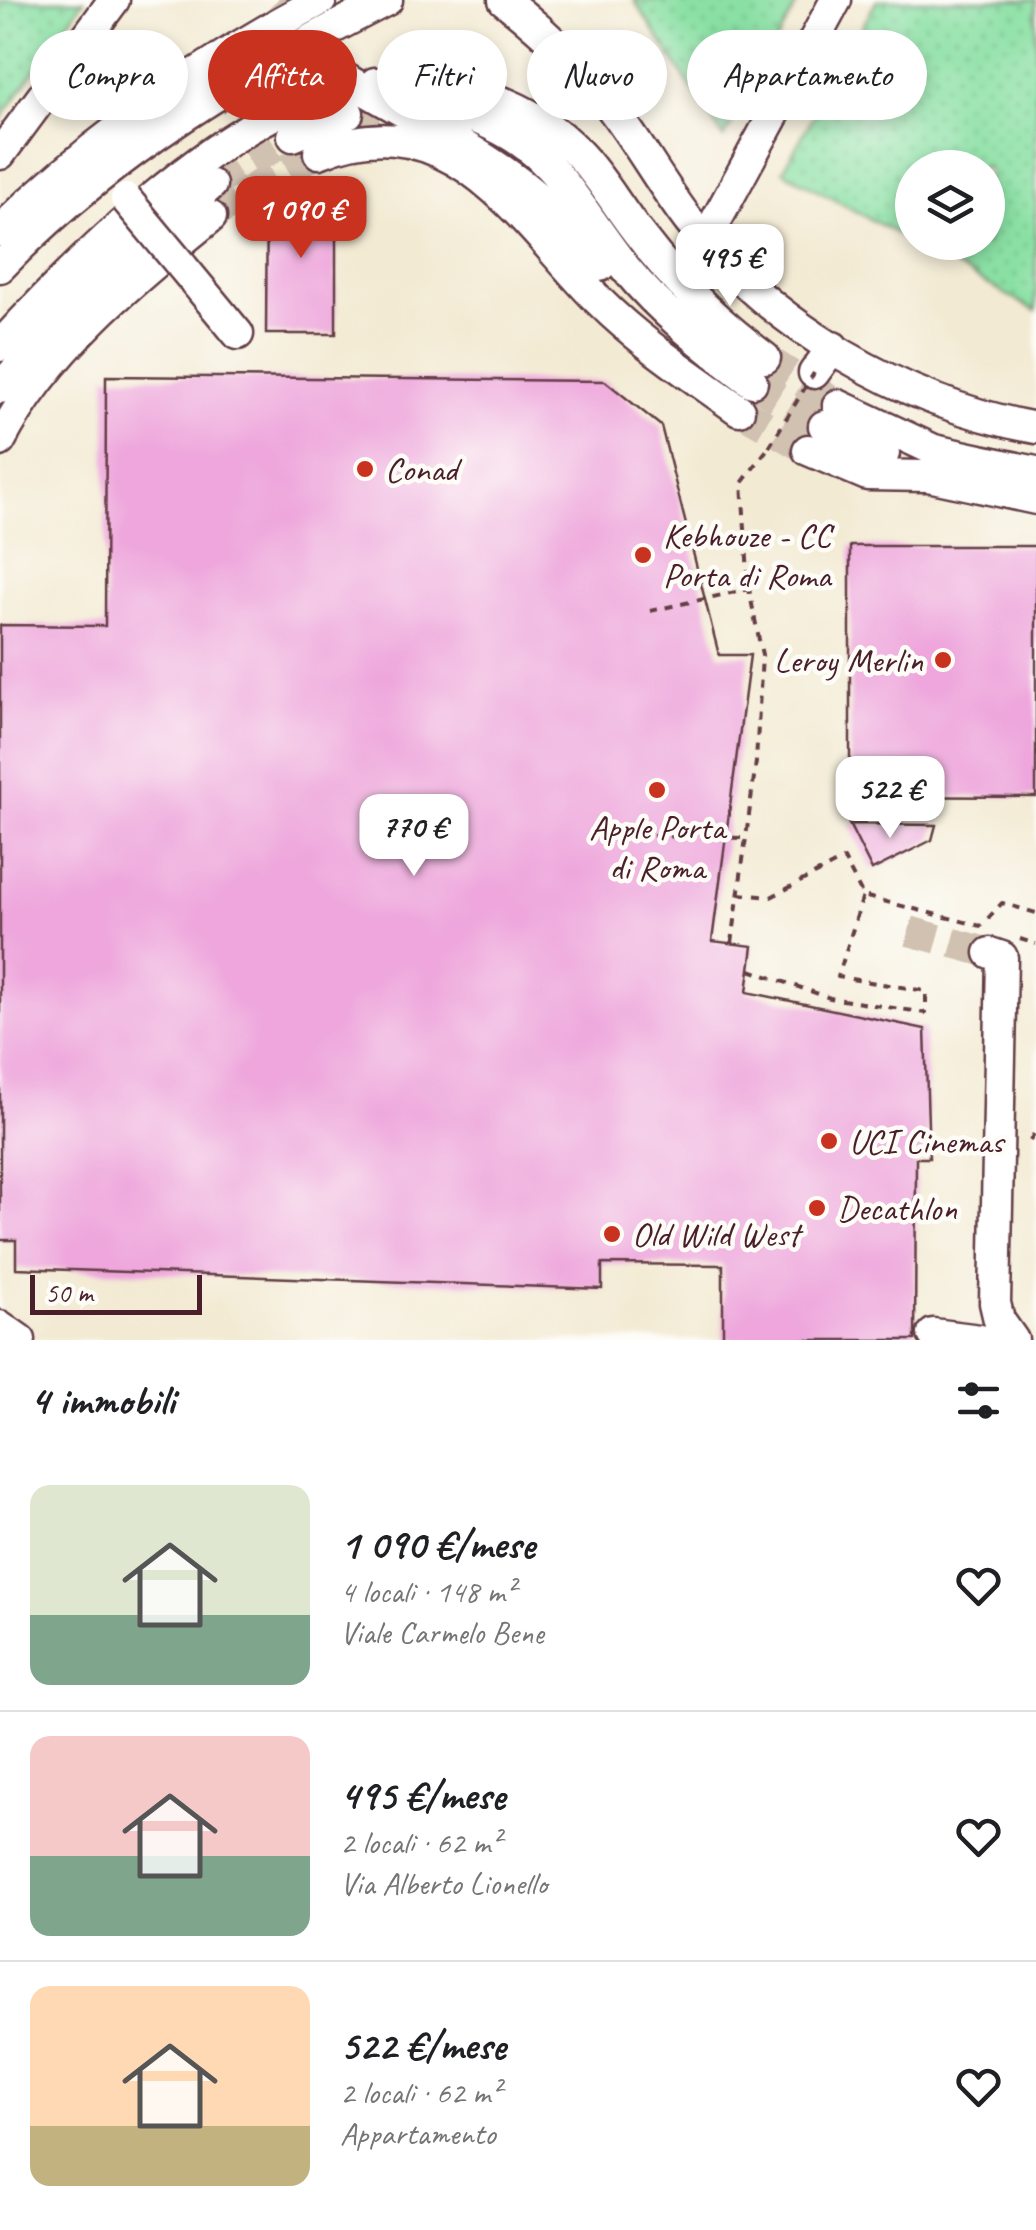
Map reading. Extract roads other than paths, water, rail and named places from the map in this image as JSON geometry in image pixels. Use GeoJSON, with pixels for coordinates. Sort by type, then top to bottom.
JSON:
{"type":"FeatureCollection","features":[{"type":"Feature","properties":{"kind":"street"},"geometry":{"type":"LineString","coordinates":[[0,154],[114,0]]}},
{"type":"Feature","properties":{"kind":"street"},"geometry":{"type":"LineString","coordinates":[[0,231],[84,155],[138,114],[233,50],[321,0]]}},
{"type":"Feature","properties":{"kind":"street"},"geometry":{"type":"LineString","coordinates":[[0,267],[104,174],[251,72],[388,0]]}},
{"type":"Feature","properties":{"kind":"street"},"geometry":{"type":"LineString","coordinates":[[504,0],[562,50],[600,92],[705,241],[769,303],[833,346],[948,404],[1036,428]]}},
{"type":"Feature","properties":{"kind":"street"},"geometry":{"type":"LineString","coordinates":[[705,241],[836,0]]}},
{"type":"Feature","properties":{"kind":"street"},"geometry":{"type":"LineString","coordinates":[[357,103],[521,180],[568,223],[600,266]]}},
{"type":"Feature","properties":{"kind":"street"},"geometry":{"type":"LineString","coordinates":[[479,120],[496,126],[544,158],[642,287],[758,370],[690,294],[578,154],[550,129],[507,104]]}},
{"type":"Feature","properties":{"kind":"street"},"geometry":{"type":"LineString","coordinates":[[357,108],[405,143],[456,162],[490,182],[535,224],[601,303],[739,410]]}},
{"type":"Feature","properties":{"kind":"street"},"geometry":{"type":"LineString","coordinates":[[0,346],[91,255],[192,170],[266,120]]}},
{"type":"Feature","properties":{"kind":"street"},"geometry":{"type":"LineString","coordinates":[[293,136],[310,120]]}},
{"type":"Feature","properties":{"kind":"street"},"geometry":{"type":"LineString","coordinates":[[320,153],[356,142],[405,143]]}},
{"type":"Feature","properties":{"kind":"street"},"geometry":{"type":"LineString","coordinates":[[104,174],[238,334]]}},
{"type":"Feature","properties":{"kind":"street"},"geometry":{"type":"LineString","coordinates":[[0,388],[89,290],[211,185]]}},
{"type":"Feature","properties":{"kind":"street"},"geometry":{"type":"LineString","coordinates":[[0,441],[40,382],[79,336],[211,217]]}},
{"type":"Feature","properties":{"kind":"street"},"geometry":{"type":"LineString","coordinates":[[814,373],[833,346]]}},
{"type":"Feature","properties":{"kind":"street"},"geometry":{"type":"LineString","coordinates":[[824,427],[884,454]]}},
{"type":"Feature","properties":{"kind":"street"},"geometry":{"type":"LineString","coordinates":[[824,427],[934,450],[1035,484]]}},
{"type":"Feature","properties":{"kind":"street"},"geometry":{"type":"LineString","coordinates":[[824,427],[866,475],[1035,484]]}},
{"type":"Feature","properties":{"kind":"street"},"geometry":{"type":"LineString","coordinates":[[1004,950],[995,1303],[999,1320],[1013,1340]]}},
{"type":"Feature","properties":{"kind":"street"},"geometry":{"type":"LineString","coordinates":[[0,1326],[20,1340]]}},
{"type":"Feature","properties":{"kind":"street"},"geometry":{"type":"LineString","coordinates":[[933,1334],[980,1340]]}},
{"type":"Feature","properties":{"kind":"tunnel"},"geometry":{"type":"LineString","coordinates":[[274,3],[299,30]]}},
{"type":"Feature","properties":{"kind":"tunnel"},"geometry":{"type":"LineString","coordinates":[[357,111],[377,108]]}},
{"type":"Feature","properties":{"kind":"tunnel"},"geometry":{"type":"LineString","coordinates":[[211,185],[293,136]]}},
{"type":"Feature","properties":{"kind":"tunnel"},"geometry":{"type":"LineString","coordinates":[[211,217],[269,178],[319,153]]}},
{"type":"Feature","properties":{"kind":"tunnel"},"geometry":{"type":"LineString","coordinates":[[765,358],[838,405]]}},
{"type":"Feature","properties":{"kind":"tunnel"},"geometry":{"type":"LineString","coordinates":[[752,382],[824,426]]}},
{"type":"Feature","properties":{"kind":"tunnel"},"geometry":{"type":"LineString","coordinates":[[739,410],[808,450]]}},
{"type":"Feature","properties":{"kind":"tunnel"},"geometry":{"type":"LineString","coordinates":[[909,931],[990,953]]}},
{"type":"Feature","properties":{"kind":"place","name":"Conad"},"geometry":{"type":"Point","coordinates":[365,469]}},
{"type":"Feature","properties":{"kind":"place","name":"Kebhouze - CC Porta di Roma"},"geometry":{"type":"Point","coordinates":[643,555]}},
{"type":"Feature","properties":{"kind":"place","name":"Leroy Merlin"},"geometry":{"type":"Point","coordinates":[943,660]}},
{"type":"Feature","properties":{"kind":"place","name":"Apple Porta di Roma"},"geometry":{"type":"Point","coordinates":[657,790]}},
{"type":"Feature","properties":{"kind":"place","name":"UCI Cinemas"},"geometry":{"type":"Point","coordinates":[829,1141]}},
{"type":"Feature","properties":{"kind":"place","name":"Decathlon"},"geometry":{"type":"Point","coordinates":[817,1208]}},
{"type":"Feature","properties":{"kind":"place","name":"Old Wild West"},"geometry":{"type":"Point","coordinates":[612,1234]}}]}
